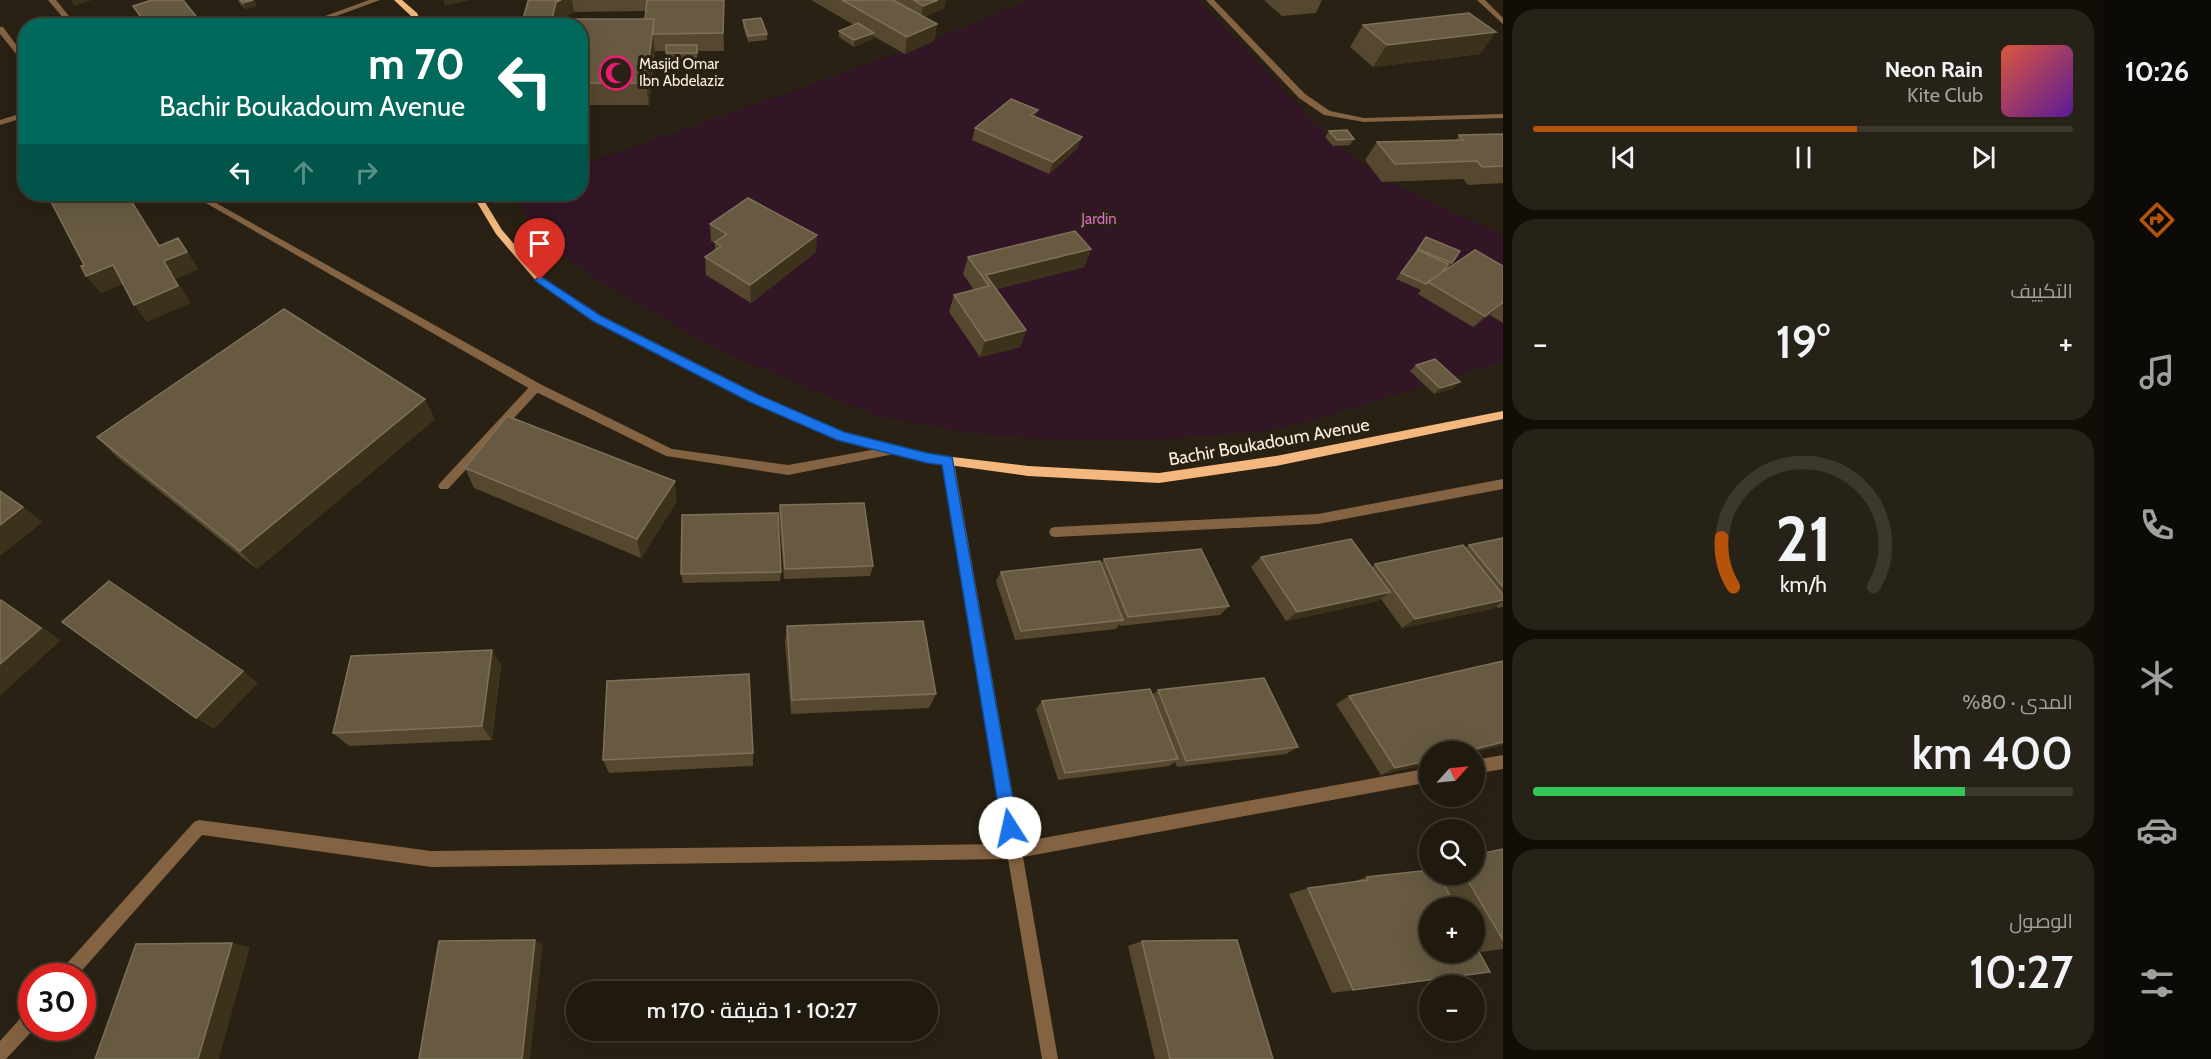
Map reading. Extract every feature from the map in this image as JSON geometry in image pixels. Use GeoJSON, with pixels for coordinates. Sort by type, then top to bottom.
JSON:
{"type":"FeatureCollection","features":[{"type":"Feature","properties":{"kind":"street"},"geometry":{"type":"LineString","coordinates":[[52,0],[67,18]]}},
{"type":"Feature","properties":{"kind":"street"},"geometry":{"type":"LineString","coordinates":[[324,18],[376,0]]}},
{"type":"Feature","properties":{"kind":"street"},"geometry":{"type":"LineString","coordinates":[[398,0],[416,18]]}},
{"type":"Feature","properties":{"kind":"street"},"geometry":{"type":"LineString","coordinates":[[1210,0],[1302,96],[1327,113],[1364,120],[1503,116]]}},
{"type":"Feature","properties":{"kind":"street"},"geometry":{"type":"LineString","coordinates":[[1481,0],[1503,22]]}},
{"type":"Feature","properties":{"kind":"street"},"geometry":{"type":"LineString","coordinates":[[0,29],[18,53]]}},
{"type":"Feature","properties":{"kind":"street"},"geometry":{"type":"LineString","coordinates":[[0,123],[18,117]]}},
{"type":"Feature","properties":{"kind":"street"},"geometry":{"type":"LineString","coordinates":[[206,201],[536,387],[670,453],[789,470],[894,450]]}},
{"type":"Feature","properties":{"kind":"street","name":"Bachir Boukadoum Avenue"},"geometry":{"type":"LineString","coordinates":[[480,201],[499,232],[540,280],[597,319],[755,399],[841,436],[894,450],[948,461],[1028,471],[1159,478],[1276,461],[1503,415]]}},
{"type":"Feature","properties":{"kind":"street"},"geometry":{"type":"LineString","coordinates":[[444,486],[536,387]]}},
{"type":"Feature","properties":{"kind":"street"},"geometry":{"type":"LineString","coordinates":[[948,461],[1050,1059]]}},
{"type":"Feature","properties":{"kind":"street"},"geometry":{"type":"LineString","coordinates":[[1055,532],[1318,519],[1503,484]]}},
{"type":"Feature","properties":{"kind":"street"},"geometry":{"type":"LineString","coordinates":[[1485,765],[1503,762]]}},
{"type":"Feature","properties":{"kind":"street"},"geometry":{"type":"LineString","coordinates":[[79,963],[199,827],[431,860],[1014,851],[1419,778]]}},
{"type":"Feature","properties":{"kind":"street"},"geometry":{"type":"LineString","coordinates":[[0,1053],[18,1033]]}},
{"type":"Feature","properties":{"kind":"green space","name":"Jardin"},"geometry":{"type":"Polygon","coordinates":[[[1029,0],[1198,0],[1335,143],[1388,181],[1503,235],[1503,361],[1321,418],[1266,431],[1151,440],[1059,440],[969,433],[874,415],[718,350],[597,280],[542,239],[516,201],[588,201],[588,163],[862,66],[1029,0]]]}},
{"type":"Feature","properties":{"kind":"building"},"geometry":{"type":"Polygon","coordinates":[[[152,0],[183,0],[198,18],[141,18],[133,6],[152,0]]]}},
{"type":"Feature","properties":{"kind":"building"},"geometry":{"type":"Polygon","coordinates":[[[561,0],[556,2],[552,18],[523,18],[528,1],[561,0]]]}},
{"type":"Feature","properties":{"kind":"building"},"geometry":{"type":"Polygon","coordinates":[[[647,0],[724,0],[723,33],[653,34],[654,19],[645,19],[647,0]]]}},
{"type":"Feature","properties":{"kind":"building"},"geometry":{"type":"Polygon","coordinates":[[[842,0],[893,0],[937,24],[907,37],[842,0]]]}},
{"type":"Feature","properties":{"kind":"building"},"geometry":{"type":"Polygon","coordinates":[[[914,0],[938,0],[923,6],[914,0]]]}},
{"type":"Feature","properties":{"kind":"building"},"geometry":{"type":"Polygon","coordinates":[[[1469,13],[1496,32],[1387,45],[1363,25],[1469,13]]]}},
{"type":"Feature","properties":{"kind":"building"},"geometry":{"type":"Polygon","coordinates":[[[761,18],[767,34],[748,36],[743,20],[761,18]]]}},
{"type":"Feature","properties":{"kind":"building"},"geometry":{"type":"Polygon","coordinates":[[[588,19],[654,19],[646,83],[588,83],[588,19]]]}},
{"type":"Feature","properties":{"kind":"building"},"geometry":{"type":"Polygon","coordinates":[[[858,23],[874,33],[854,40],[839,31],[858,23]]]}},
{"type":"Feature","properties":{"kind":"building"},"geometry":{"type":"Polygon","coordinates":[[[666,45],[697,45],[697,53],[666,53],[666,45]]]}},
{"type":"Feature","properties":{"kind":"building"},"geometry":{"type":"Polygon","coordinates":[[[1011,99],[1038,110],[1031,115],[1082,137],[1053,162],[975,128],[1011,99]]]}},
{"type":"Feature","properties":{"kind":"building"},"geometry":{"type":"Polygon","coordinates":[[[1347,130],[1354,139],[1337,140],[1329,131],[1347,130]]]}},
{"type":"Feature","properties":{"kind":"building"},"geometry":{"type":"Polygon","coordinates":[[[1503,134],[1503,166],[1482,167],[1477,161],[1395,164],[1377,142],[1463,140],[1459,135],[1503,134]]]}},
{"type":"Feature","properties":{"kind":"building"},"geometry":{"type":"Polygon","coordinates":[[[748,198],[817,235],[750,285],[705,257],[721,246],[715,242],[727,234],[710,224],[748,198]]]}},
{"type":"Feature","properties":{"kind":"building"},"geometry":{"type":"Polygon","coordinates":[[[51,201],[131,201],[159,246],[178,238],[187,252],[164,261],[178,286],[134,305],[113,265],[86,276],[81,266],[84,265],[51,201]]]}},
{"type":"Feature","properties":{"kind":"building"},"geometry":{"type":"Polygon","coordinates":[[[1075,231],[1091,249],[986,275],[1026,330],[985,341],[954,295],[989,286],[968,257],[1075,231]]]}},
{"type":"Feature","properties":{"kind":"building"},"geometry":{"type":"Polygon","coordinates":[[[1426,237],[1460,251],[1452,263],[1418,249],[1426,237]]]}},
{"type":"Feature","properties":{"kind":"building"},"geometry":{"type":"Polygon","coordinates":[[[1418,250],[1448,264],[1441,273],[1426,284],[1401,273],[1418,250]]]}},
{"type":"Feature","properties":{"kind":"building"},"geometry":{"type":"Polygon","coordinates":[[[1475,250],[1503,266],[1503,304],[1485,316],[1428,282],[1475,250]]]}},
{"type":"Feature","properties":{"kind":"building"},"geometry":{"type":"Polygon","coordinates":[[[284,309],[425,399],[240,551],[97,437],[284,309]]]}},
{"type":"Feature","properties":{"kind":"building"},"geometry":{"type":"Polygon","coordinates":[[[1435,359],[1460,382],[1440,388],[1416,365],[1435,359]]]}},
{"type":"Feature","properties":{"kind":"building"},"geometry":{"type":"Polygon","coordinates":[[[507,416],[675,481],[637,539],[465,468],[507,416]]]}},
{"type":"Feature","properties":{"kind":"building"},"geometry":{"type":"Polygon","coordinates":[[[0,491],[23,507],[0,525],[0,491]]]}},
{"type":"Feature","properties":{"kind":"building"},"geometry":{"type":"Polygon","coordinates":[[[864,503],[873,566],[785,569],[780,505],[864,503]]]}},
{"type":"Feature","properties":{"kind":"building"},"geometry":{"type":"Polygon","coordinates":[[[778,513],[781,572],[681,574],[682,515],[778,513]]]}},
{"type":"Feature","properties":{"kind":"building"},"geometry":{"type":"Polygon","coordinates":[[[1503,538],[1503,587],[1469,545],[1503,538]]]}},
{"type":"Feature","properties":{"kind":"building"},"geometry":{"type":"Polygon","coordinates":[[[1351,539],[1390,592],[1297,612],[1261,557],[1351,539]]]}},
{"type":"Feature","properties":{"kind":"building"},"geometry":{"type":"Polygon","coordinates":[[[1463,545],[1503,595],[1503,600],[1415,619],[1375,564],[1463,545]]]}},
{"type":"Feature","properties":{"kind":"building"},"geometry":{"type":"Polygon","coordinates":[[[1201,549],[1229,606],[1128,617],[1104,559],[1201,549]]]}},
{"type":"Feature","properties":{"kind":"building"},"geometry":{"type":"Polygon","coordinates":[[[1100,561],[1123,620],[1021,631],[1001,572],[1100,561]]]}},
{"type":"Feature","properties":{"kind":"building"},"geometry":{"type":"Polygon","coordinates":[[[109,581],[243,671],[196,718],[62,622],[109,581]]]}},
{"type":"Feature","properties":{"kind":"building"},"geometry":{"type":"Polygon","coordinates":[[[0,601],[41,628],[0,664],[0,601]]]}},
{"type":"Feature","properties":{"kind":"building"},"geometry":{"type":"Polygon","coordinates":[[[923,621],[936,694],[792,700],[787,626],[923,621]]]}},
{"type":"Feature","properties":{"kind":"building"},"geometry":{"type":"Polygon","coordinates":[[[492,650],[482,726],[333,733],[351,656],[492,650]]]}},
{"type":"Feature","properties":{"kind":"building"},"geometry":{"type":"Polygon","coordinates":[[[1503,661],[1503,742],[1485,747],[1485,741],[1419,741],[1419,763],[1395,768],[1349,696],[1503,661]]]}},
{"type":"Feature","properties":{"kind":"building"},"geometry":{"type":"Polygon","coordinates":[[[749,674],[753,753],[603,760],[607,681],[749,674]]]}},
{"type":"Feature","properties":{"kind":"building"},"geometry":{"type":"Polygon","coordinates":[[[1264,678],[1298,747],[1186,761],[1158,690],[1264,678]]]}},
{"type":"Feature","properties":{"kind":"building"},"geometry":{"type":"Polygon","coordinates":[[[1150,689],[1178,759],[1065,773],[1042,701],[1150,689]]]}},
{"type":"Feature","properties":{"kind":"building"},"geometry":{"type":"Polygon","coordinates":[[[1503,849],[1503,940],[1485,910],[1485,897],[1478,897],[1470,885],[1485,885],[1485,853],[1503,849]]]}},
{"type":"Feature","properties":{"kind":"building"},"geometry":{"type":"Polygon","coordinates":[[[1419,871],[1419,885],[1444,885],[1450,897],[1419,897],[1419,963],[1485,963],[1490,972],[1467,975],[1419,975],[1419,981],[1353,990],[1308,888],[1368,880],[1367,877],[1419,871]]]}},
{"type":"Feature","properties":{"kind":"building"},"geometry":{"type":"Polygon","coordinates":[[[535,940],[522,1059],[419,1059],[439,941],[535,940]]]}},
{"type":"Feature","properties":{"kind":"building"},"geometry":{"type":"Polygon","coordinates":[[[1237,940],[1273,1059],[1170,1059],[1142,941],[1237,940]]]}},
{"type":"Feature","properties":{"kind":"building"},"geometry":{"type":"Polygon","coordinates":[[[232,943],[198,1059],[95,1059],[136,944],[232,943]]]}},
{"type":"Feature","properties":{"kind":"place","name":"Masjid Omar Ibn Abdelaziz"},"geometry":{"type":"Point","coordinates":[616,73]}},
{"type":"Feature","properties":{"kind":"route"},"geometry":{"type":"LineString","coordinates":[[540,280],[597,319],[755,399],[841,436],[927,458],[948,461],[1010,828]]}}]}
